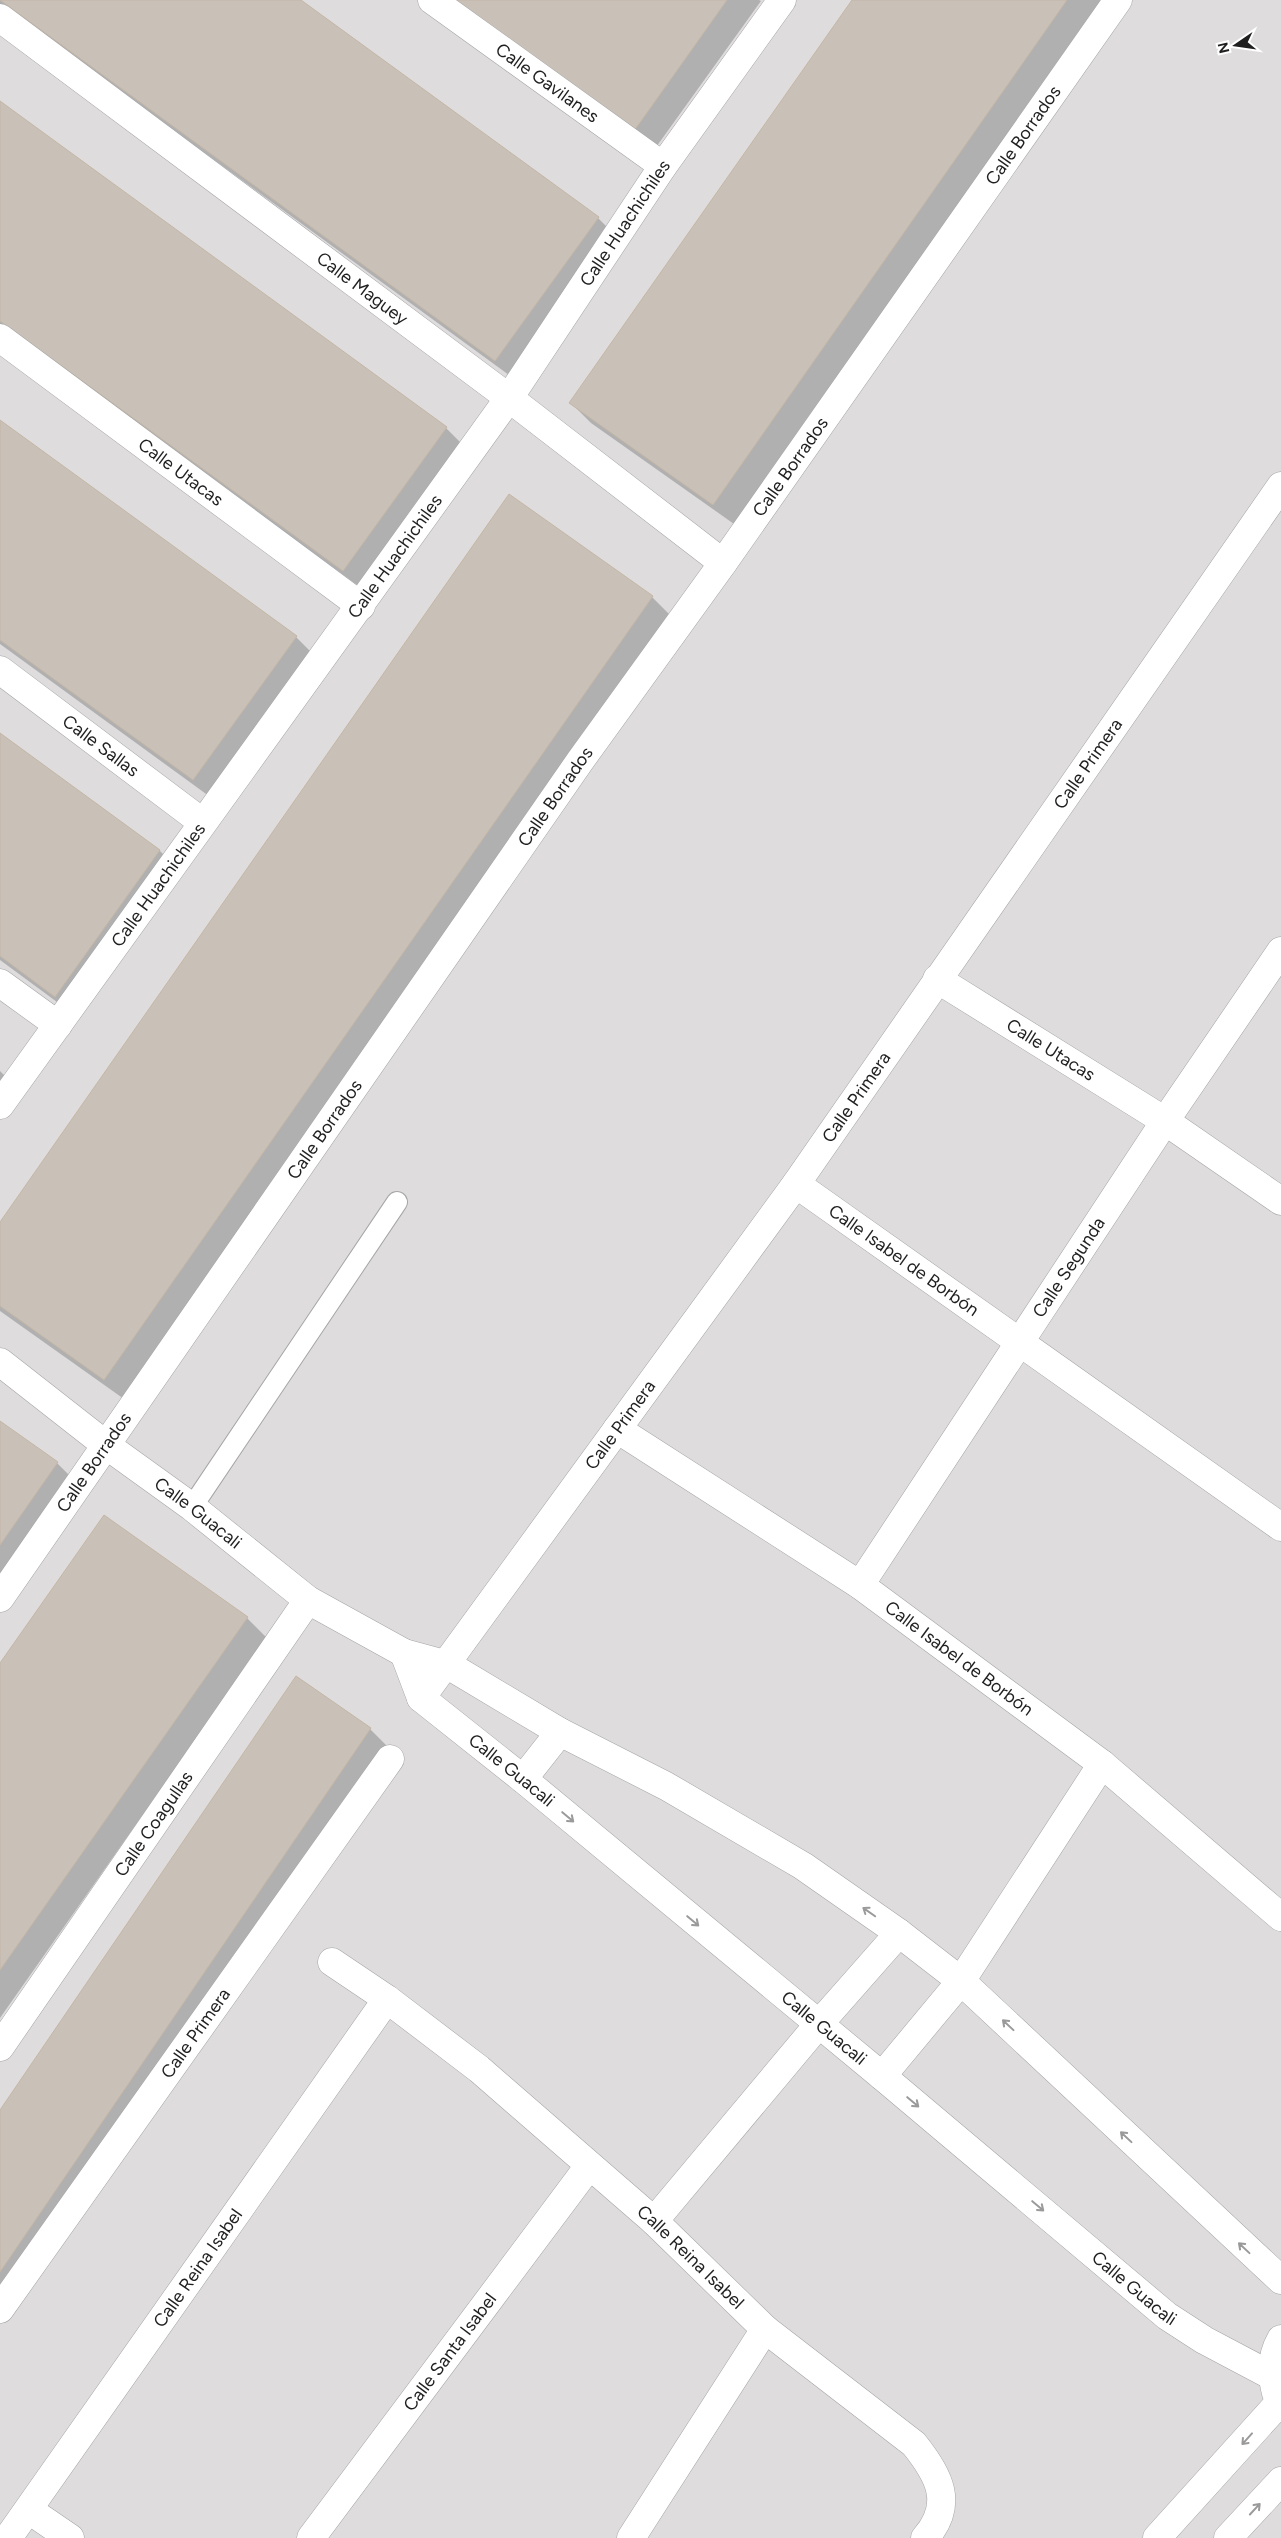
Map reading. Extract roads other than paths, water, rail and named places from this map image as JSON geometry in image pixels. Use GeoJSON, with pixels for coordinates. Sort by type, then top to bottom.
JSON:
{"type":"FeatureCollection","features":[{"type":"Feature","properties":{"kind":"street","name":"Calle Gavilanes"},"geometry":{"type":"LineString","coordinates":[[432,0],[663,166]]}},
{"type":"Feature","properties":{"kind":"street","name":"Calle Huachichiles"},"geometry":{"type":"LineString","coordinates":[[0,1105],[509,398],[663,166],[782,0]]}},
{"type":"Feature","properties":{"kind":"street","name":"Calle Borrados"},"geometry":{"type":"LineString","coordinates":[[0,1598],[580,761],[722,563],[1118,0]]}},
{"type":"Feature","properties":{"kind":"street","name":"Calle Maguey"},"geometry":{"type":"LineString","coordinates":[[0,18],[509,398],[722,563]]}},
{"type":"Feature","properties":{"kind":"street","name":"Calle Utacas"},"geometry":{"type":"LineString","coordinates":[[0,338],[361,606]]}},
{"type":"Feature","properties":{"kind":"street","name":"Calle Primera"},"geometry":{"type":"LineString","coordinates":[[421,1698],[448,1665],[796,1184],[937,978],[1281,486]]}},
{"type":"Feature","properties":{"kind":"street","name":"Calle Sallas"},"geometry":{"type":"LineString","coordinates":[[0,670],[202,822]]}},
{"type":"Feature","properties":{"kind":"street","name":"Calle Segunda"},"geometry":{"type":"LineString","coordinates":[[860,1585],[1165,1121],[1281,951]]}},
{"type":"Feature","properties":{"kind":"street","name":"Calle Utacas"},"geometry":{"type":"LineString","coordinates":[[937,978],[1165,1121],[1281,1201]]}},
{"type":"Feature","properties":{"kind":"street"},"geometry":{"type":"LineString","coordinates":[[0,983],[58,1025]]}},
{"type":"Feature","properties":{"kind":"street","name":"Calle Isabel de Borbón"},"geometry":{"type":"LineString","coordinates":[[796,1184],[1281,1527]]}},
{"type":"Feature","properties":{"kind":"street","name":"Calle Guacali"},"geometry":{"type":"LineString","coordinates":[[0,1362],[106,1445],[192,1508],[308,1600],[404,1653],[448,1665],[560,1732],[666,1786],[803,1866],[899,1933],[961,1981],[1281,2280]]}},
{"type":"Feature","properties":{"kind":"street","name":"Calle Isabel de Borbón"},"geometry":{"type":"LineString","coordinates":[[617,1429],[860,1585],[1102,1764],[1281,1917]]}},
{"type":"Feature","properties":{"kind":"street","name":"Calle Coagullas"},"geometry":{"type":"LineString","coordinates":[[0,2047],[308,1600]]}},
{"type":"Feature","properties":{"kind":"street"},"geometry":{"type":"LineString","coordinates":[[404,1653],[421,1698]]}},
{"type":"Feature","properties":{"kind":"street","name":"Calle Guacali"},"geometry":{"type":"LineString","coordinates":[[421,1698],[523,1779],[818,2025],[882,2076],[1167,2316],[1204,2340],[1272,2376]]}},
{"type":"Feature","properties":{"kind":"street"},"geometry":{"type":"LineString","coordinates":[[523,1779],[560,1732]]}},
{"type":"Feature","properties":{"kind":"street","name":"Calle Primera"},"geometry":{"type":"LineString","coordinates":[[0,2309],[390,1759]]}},
{"type":"Feature","properties":{"kind":"street"},"geometry":{"type":"LineString","coordinates":[[882,2076],[961,1981],[1102,1764]]}},
{"type":"Feature","properties":{"kind":"street"},"geometry":{"type":"LineString","coordinates":[[654,2221],[818,2025],[899,1933]]}},
{"type":"Feature","properties":{"kind":"street","name":"Calle Reina Isabel"},"geometry":{"type":"LineString","coordinates":[[332,1962],[387,1999],[486,2074],[654,2221],[765,2329],[914,2444],[928,2461],[939,2483],[942,2506],[936,2526],[925,2538]]}},
{"type":"Feature","properties":{"kind":"street","name":"Calle Reina Isabel"},"geometry":{"type":"LineString","coordinates":[[8,2538],[387,1999]]}},
{"type":"Feature","properties":{"kind":"street","name":"Calle Santa Isabel"},"geometry":{"type":"LineString","coordinates":[[311,2538],[589,2166]]}},
{"type":"Feature","properties":{"kind":"street"},"geometry":{"type":"LineString","coordinates":[[631,2538],[765,2329]]}},
{"type":"Feature","properties":{"kind":"street"},"geometry":{"type":"LineString","coordinates":[[1157,2538],[1280,2404],[1272,2376],[1276,2348],[1281,2339]]}},
{"type":"Feature","properties":{"kind":"street"},"geometry":{"type":"LineString","coordinates":[[1228,2538],[1281,2481]]}},
{"type":"Feature","properties":{"kind":"street"},"geometry":{"type":"LineString","coordinates":[[29,2510],[70,2538]]}},
{"type":"Feature","properties":{"kind":"lane"},"geometry":{"type":"LineString","coordinates":[[192,1508],[397,1202]]}}]}
